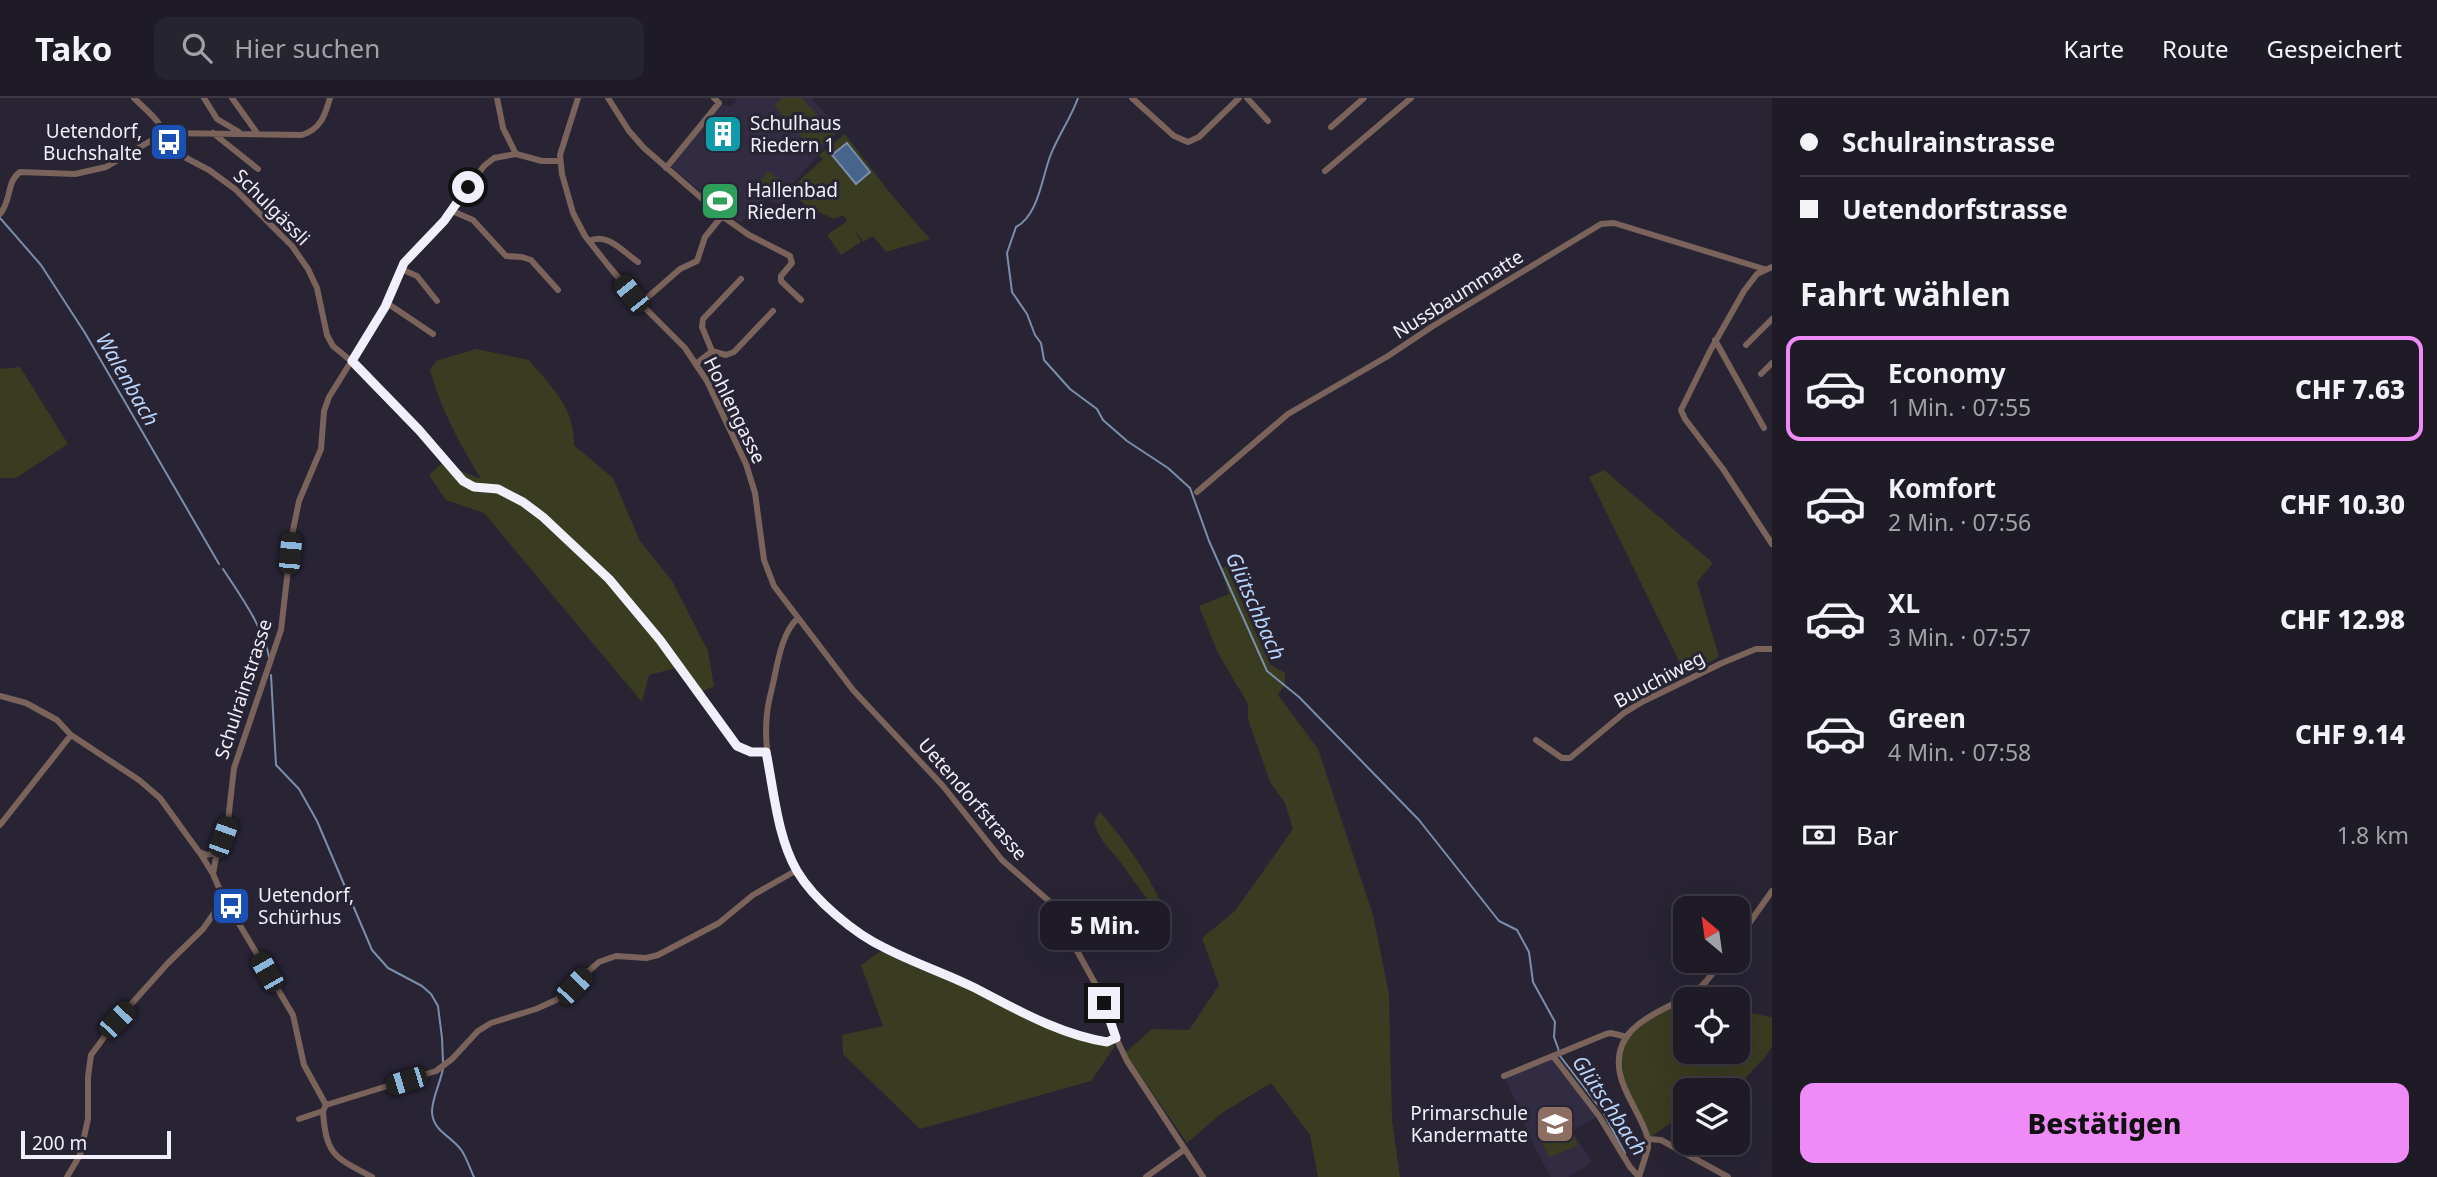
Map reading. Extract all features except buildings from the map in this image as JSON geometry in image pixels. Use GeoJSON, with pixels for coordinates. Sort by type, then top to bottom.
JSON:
{"type":"FeatureCollection","features":[{"type":"Feature","properties":{"kind":"street","name":"Schulgässli"},"geometry":{"type":"LineString","coordinates":[[134,98],[157,121],[164,133],[163,140],[171,150],[209,170],[235,189],[292,246],[317,288],[330,341],[419,430],[463,481],[474,487],[498,489],[523,502],[573,545],[609,579],[640,615],[737,746],[751,752],[766,752]]}},
{"type":"Feature","properties":{"kind":"street"},"geometry":{"type":"LineString","coordinates":[[204,98],[217,118],[240,133]]}},
{"type":"Feature","properties":{"kind":"street"},"geometry":{"type":"LineString","coordinates":[[232,98],[258,133]]}},
{"type":"Feature","properties":{"kind":"street"},"geometry":{"type":"LineString","coordinates":[[1,213],[7,203],[10,181],[20,172],[75,174],[103,167],[164,133],[308,133],[322,121],[330,98]]}},
{"type":"Feature","properties":{"kind":"street"},"geometry":{"type":"LineString","coordinates":[[497,98],[503,128],[516,154],[542,161],[560,161]]}},
{"type":"Feature","properties":{"kind":"street","name":"Hohlengasse"},"geometry":{"type":"LineString","coordinates":[[578,98],[563,141],[560,161],[573,214],[589,241],[640,304],[681,343],[697,363],[746,464],[755,493],[766,567],[774,586],[798,618]]}},
{"type":"Feature","properties":{"kind":"street"},"geometry":{"type":"LineString","coordinates":[[608,98],[629,131],[722,216],[749,235],[790,256],[792,262],[781,276],[781,281],[801,300]]}},
{"type":"Feature","properties":{"kind":"street"},"geometry":{"type":"LineString","coordinates":[[666,167],[719,103],[714,98]]}},
{"type":"Feature","properties":{"kind":"street"},"geometry":{"type":"LineString","coordinates":[[1132,98],[1174,136],[1188,142],[1199,138],[1239,98]]}},
{"type":"Feature","properties":{"kind":"street"},"geometry":{"type":"LineString","coordinates":[[1247,98],[1268,121]]}},
{"type":"Feature","properties":{"kind":"street"},"geometry":{"type":"LineString","coordinates":[[1331,127],[1364,98]]}},
{"type":"Feature","properties":{"kind":"street"},"geometry":{"type":"LineString","coordinates":[[1325,171],[1411,98]]}},
{"type":"Feature","properties":{"kind":"street"},"geometry":{"type":"LineString","coordinates":[[212,133],[258,170]]}},
{"type":"Feature","properties":{"kind":"street","name":"Schulrainstrasse"},"geometry":{"type":"LineString","coordinates":[[213,874],[217,852],[228,821],[234,768],[281,630],[292,535],[299,501],[321,449],[328,397],[387,303],[409,256],[452,211],[484,166],[494,158],[516,154]]}},
{"type":"Feature","properties":{"kind":"street"},"geometry":{"type":"LineString","coordinates":[[452,211],[473,220],[506,256],[531,260],[558,290]]}},
{"type":"Feature","properties":{"kind":"street"},"geometry":{"type":"LineString","coordinates":[[640,304],[680,269],[695,263],[705,237],[722,216]]}},
{"type":"Feature","properties":{"kind":"street","name":"Nussbaummatte"},"geometry":{"type":"LineString","coordinates":[[1197,492],[1288,414],[1388,356],[1601,224],[1610,222],[1625,226],[1763,269]]}},
{"type":"Feature","properties":{"kind":"street"},"geometry":{"type":"LineString","coordinates":[[589,241],[595,238],[607,240],[638,262]]}},
{"type":"Feature","properties":{"kind":"street"},"geometry":{"type":"LineString","coordinates":[[1772,267],[1763,269],[1744,291],[1715,341],[1682,412],[1772,544]]}},
{"type":"Feature","properties":{"kind":"street"},"geometry":{"type":"LineString","coordinates":[[401,269],[417,276],[437,301]]}},
{"type":"Feature","properties":{"kind":"street"},"geometry":{"type":"LineString","coordinates":[[712,351],[702,327],[703,319],[741,279]]}},
{"type":"Feature","properties":{"kind":"street"},"geometry":{"type":"LineString","coordinates":[[387,303],[433,334]]}},
{"type":"Feature","properties":{"kind":"street"},"geometry":{"type":"LineString","coordinates":[[712,351],[726,355],[734,352],[773,311]]}},
{"type":"Feature","properties":{"kind":"street"},"geometry":{"type":"LineString","coordinates":[[1746,345],[1772,319]]}},
{"type":"Feature","properties":{"kind":"street"},"geometry":{"type":"LineString","coordinates":[[1715,341],[1764,428]]}},
{"type":"Feature","properties":{"kind":"street"},"geometry":{"type":"LineString","coordinates":[[697,363],[712,351]]}},
{"type":"Feature","properties":{"kind":"street"},"geometry":{"type":"LineString","coordinates":[[1761,374],[1772,363]]}},
{"type":"Feature","properties":{"kind":"street"},"geometry":{"type":"LineString","coordinates":[[798,618],[788,631],[770,698],[766,725],[766,752],[782,831],[797,870],[830,909],[883,948],[971,986],[1045,1023],[1104,1041],[1116,1038]]}},
{"type":"Feature","properties":{"kind":"street","name":"Uetendorfstrasse"},"geometry":{"type":"LineString","coordinates":[[798,618],[865,703],[943,786],[1002,860],[1050,902],[1097,987],[1116,1038],[1134,1073],[1203,1177]]}},
{"type":"Feature","properties":{"kind":"street","name":"Buuchiweg"},"geometry":{"type":"LineString","coordinates":[[1536,740],[1557,755],[1570,758],[1624,713],[1642,702],[1743,654],[1756,649],[1772,649]]}},
{"type":"Feature","properties":{"kind":"street"},"geometry":{"type":"LineString","coordinates":[[0,696],[26,703],[57,720],[71,735],[139,780],[160,798],[213,874],[222,895],[293,1015],[304,1065],[325,1108],[325,1136],[330,1148],[372,1177]]}},
{"type":"Feature","properties":{"kind":"street"},"geometry":{"type":"LineString","coordinates":[[0,825],[71,735]]}},
{"type":"Feature","properties":{"kind":"street"},"geometry":{"type":"LineString","coordinates":[[199,852],[206,855],[217,852]]}},
{"type":"Feature","properties":{"kind":"street"},"geometry":{"type":"LineString","coordinates":[[299,1119],[443,1067],[478,1031],[491,1023],[556,1000],[599,962],[616,956],[646,958],[658,955],[719,923],[753,895],[797,870]]}},
{"type":"Feature","properties":{"kind":"street"},"geometry":{"type":"LineString","coordinates":[[1750,922],[1772,891]]}},
{"type":"Feature","properties":{"kind":"street"},"geometry":{"type":"LineString","coordinates":[[67,1177],[80,1155],[88,1119],[91,1055],[117,1020],[203,929],[219,906],[222,895]]}},
{"type":"Feature","properties":{"kind":"street"},"geometry":{"type":"LineString","coordinates":[[219,906],[229,906]]}},
{"type":"Feature","properties":{"kind":"street"},"geometry":{"type":"LineString","coordinates":[[1639,1177],[1648,1139],[1620,1074],[1620,1058],[1627,1037],[1649,1015],[1698,990],[1712,973]]}},
{"type":"Feature","properties":{"kind":"street"},"geometry":{"type":"LineString","coordinates":[[1504,1076],[1606,1034],[1627,1037]]}},
{"type":"Feature","properties":{"kind":"street"},"geometry":{"type":"LineString","coordinates":[[1558,1054],[1639,1177]]}},
{"type":"Feature","properties":{"kind":"street"},"geometry":{"type":"LineString","coordinates":[[1648,1139],[1661,1139],[1728,1177]]}},
{"type":"Feature","properties":{"kind":"street"},"geometry":{"type":"LineString","coordinates":[[1146,1177],[1185,1149]]}},
{"type":"Feature","properties":{"kind":"shaded area"},"geometry":{"type":"Polygon","coordinates":[[[738,98],[811,98],[840,130],[794,182],[781,205],[766,199],[740,223],[671,167],[721,105],[732,106],[738,98]]]}},
{"type":"Feature","properties":{"kind":"shaded area","name":"Primarschule Kandermatte"},"geometry":{"type":"Polygon","coordinates":[[[1553,1059],[1597,1117],[1572,1131],[1592,1162],[1568,1177],[1551,1177],[1537,1152],[1505,1078],[1553,1059]]]}},
{"type":"Feature","properties":{"kind":"green space"},"geometry":{"type":"Polygon","coordinates":[[[782,98],[802,98],[834,134],[814,151],[774,105],[782,98]]]}},
{"type":"Feature","properties":{"kind":"green space"},"geometry":{"type":"Polygon","coordinates":[[[845,134],[890,193],[930,239],[886,252],[873,236],[863,242],[854,229],[861,242],[841,255],[827,235],[847,221],[843,215],[834,219],[808,207],[792,194],[799,181],[823,159],[819,155],[845,134]]]}},
{"type":"Feature","properties":{"kind":"green space"},"geometry":{"type":"Polygon","coordinates":[[[768,171],[785,184],[776,195],[759,183],[768,171]]]}},
{"type":"Feature","properties":{"kind":"green space"},"geometry":{"type":"Polygon","coordinates":[[[476,349],[529,360],[560,398],[570,419],[574,445],[613,478],[640,541],[672,581],[708,651],[714,686],[699,693],[680,667],[649,675],[642,702],[484,513],[446,500],[429,475],[442,463],[481,479],[452,426],[430,370],[436,361],[476,349]]]}},
{"type":"Feature","properties":{"kind":"green space"},"geometry":{"type":"Polygon","coordinates":[[[0,366],[2,369],[20,367],[68,444],[16,478],[0,478],[0,366]]]}},
{"type":"Feature","properties":{"kind":"green space"},"geometry":{"type":"Polygon","coordinates":[[[1604,470],[1713,563],[1697,582],[1719,657],[1686,675],[1589,477],[1604,470]]]}},
{"type":"Feature","properties":{"kind":"green space"},"geometry":{"type":"Polygon","coordinates":[[[1226,566],[1270,664],[1285,673],[1285,684],[1278,695],[1318,749],[1373,915],[1389,994],[1392,1120],[1400,1177],[1318,1177],[1310,1135],[1271,1083],[1222,1113],[1187,1143],[1125,1053],[1152,1029],[1189,1030],[1219,985],[1202,938],[1235,911],[1293,829],[1285,803],[1270,782],[1248,719],[1248,704],[1218,653],[1199,606],[1229,594],[1221,569],[1226,566]]]}},
{"type":"Feature","properties":{"kind":"green space"},"geometry":{"type":"Polygon","coordinates":[[[1100,812],[1149,879],[1162,908],[1163,918],[1100,837],[1094,821],[1100,812]]]}},
{"type":"Feature","properties":{"kind":"green space"},"geometry":{"type":"Polygon","coordinates":[[[882,950],[954,981],[1052,1029],[1115,1046],[1091,1081],[920,1129],[843,1054],[842,1035],[883,1026],[861,965],[882,950]]]}},
{"type":"Feature","properties":{"kind":"green space"},"geometry":{"type":"Polygon","coordinates":[[[1673,1005],[1673,1064],[1750,1064],[1750,1013],[1772,1017],[1772,1046],[1745,1078],[1673,1078],[1673,1122],[1648,1139],[1624,1087],[1621,1051],[1630,1032],[1673,1005]]]}},
{"type":"Feature","properties":{"kind":"green space"},"geometry":{"type":"Polygon","coordinates":[[[1570,1128],[1578,1145],[1549,1158],[1541,1140],[1570,1128]]]}},
{"type":"Feature","properties":{"kind":"water"},"geometry":{"type":"Polygon","coordinates":[[[847,143],[870,172],[856,184],[832,155],[847,143]]]}},
{"type":"Feature","properties":{"kind":"waterway","name":"Glütschbach"},"geometry":{"type":"LineString","coordinates":[[1078,98],[1051,154],[1035,204],[1030,214],[1016,227],[1007,253],[1012,292],[1027,314],[1041,343],[1044,360],[1070,389],[1097,409],[1103,420],[1127,441],[1168,468],[1190,488],[1209,541],[1267,671],[1299,697],[1419,820],[1499,921],[1517,930],[1529,952],[1533,982],[1555,1022],[1554,1037],[1559,1051]]}},
{"type":"Feature","properties":{"kind":"waterway","name":"Walenbach"},"geometry":{"type":"LineString","coordinates":[[0,218],[41,265],[85,333],[219,564]]}},
{"type":"Feature","properties":{"kind":"waterway"},"geometry":{"type":"LineString","coordinates":[[223,569],[257,623],[269,657]]}},
{"type":"Feature","properties":{"kind":"waterway","name":"Walenbach"},"geometry":{"type":"LineString","coordinates":[[271,675],[276,765],[299,789],[317,821],[372,950],[388,968],[422,986],[438,1006],[443,1062]]}},
{"type":"Feature","properties":{"kind":"waterway","name":"Glütschbach"},"geometry":{"type":"LineString","coordinates":[[1560,1056],[1603,1112],[1625,1153]]}},
{"type":"Feature","properties":{"kind":"waterway","name":"Walenbach"},"geometry":{"type":"LineString","coordinates":[[443,1068],[433,1101],[433,1119],[439,1129],[462,1151],[474,1177]]}},
{"type":"Feature","properties":{"kind":"place","name":"Schulhaus Riedern 1"},"geometry":{"type":"Point","coordinates":[723,134]}},
{"type":"Feature","properties":{"kind":"place","name":"Uetendorf, Buchshalte"},"geometry":{"type":"Point","coordinates":[169,142]}},
{"type":"Feature","properties":{"kind":"place","name":"Hallenbad Riedern"},"geometry":{"type":"Point","coordinates":[720,201]}},
{"type":"Feature","properties":{"kind":"place","name":"Uetendorf, Schürhus"},"geometry":{"type":"Point","coordinates":[231,906]}},
{"type":"Feature","properties":{"kind":"place","name":"Primarschule Kandermatte"},"geometry":{"type":"Point","coordinates":[1555,1124]}},
{"type":"Feature","properties":{"kind":"route"},"geometry":{"type":"LineString","coordinates":[[468,187],[444,221],[404,263],[385,307],[352,361],[419,430],[463,481],[474,487],[498,489],[523,502],[543,517],[609,579],[660,640],[737,746],[751,752],[766,752],[784,839],[797,870],[830,909],[883,948],[971,986],[1045,1023],[1107,1042],[1116,1038],[1104,1003]]}}]}
